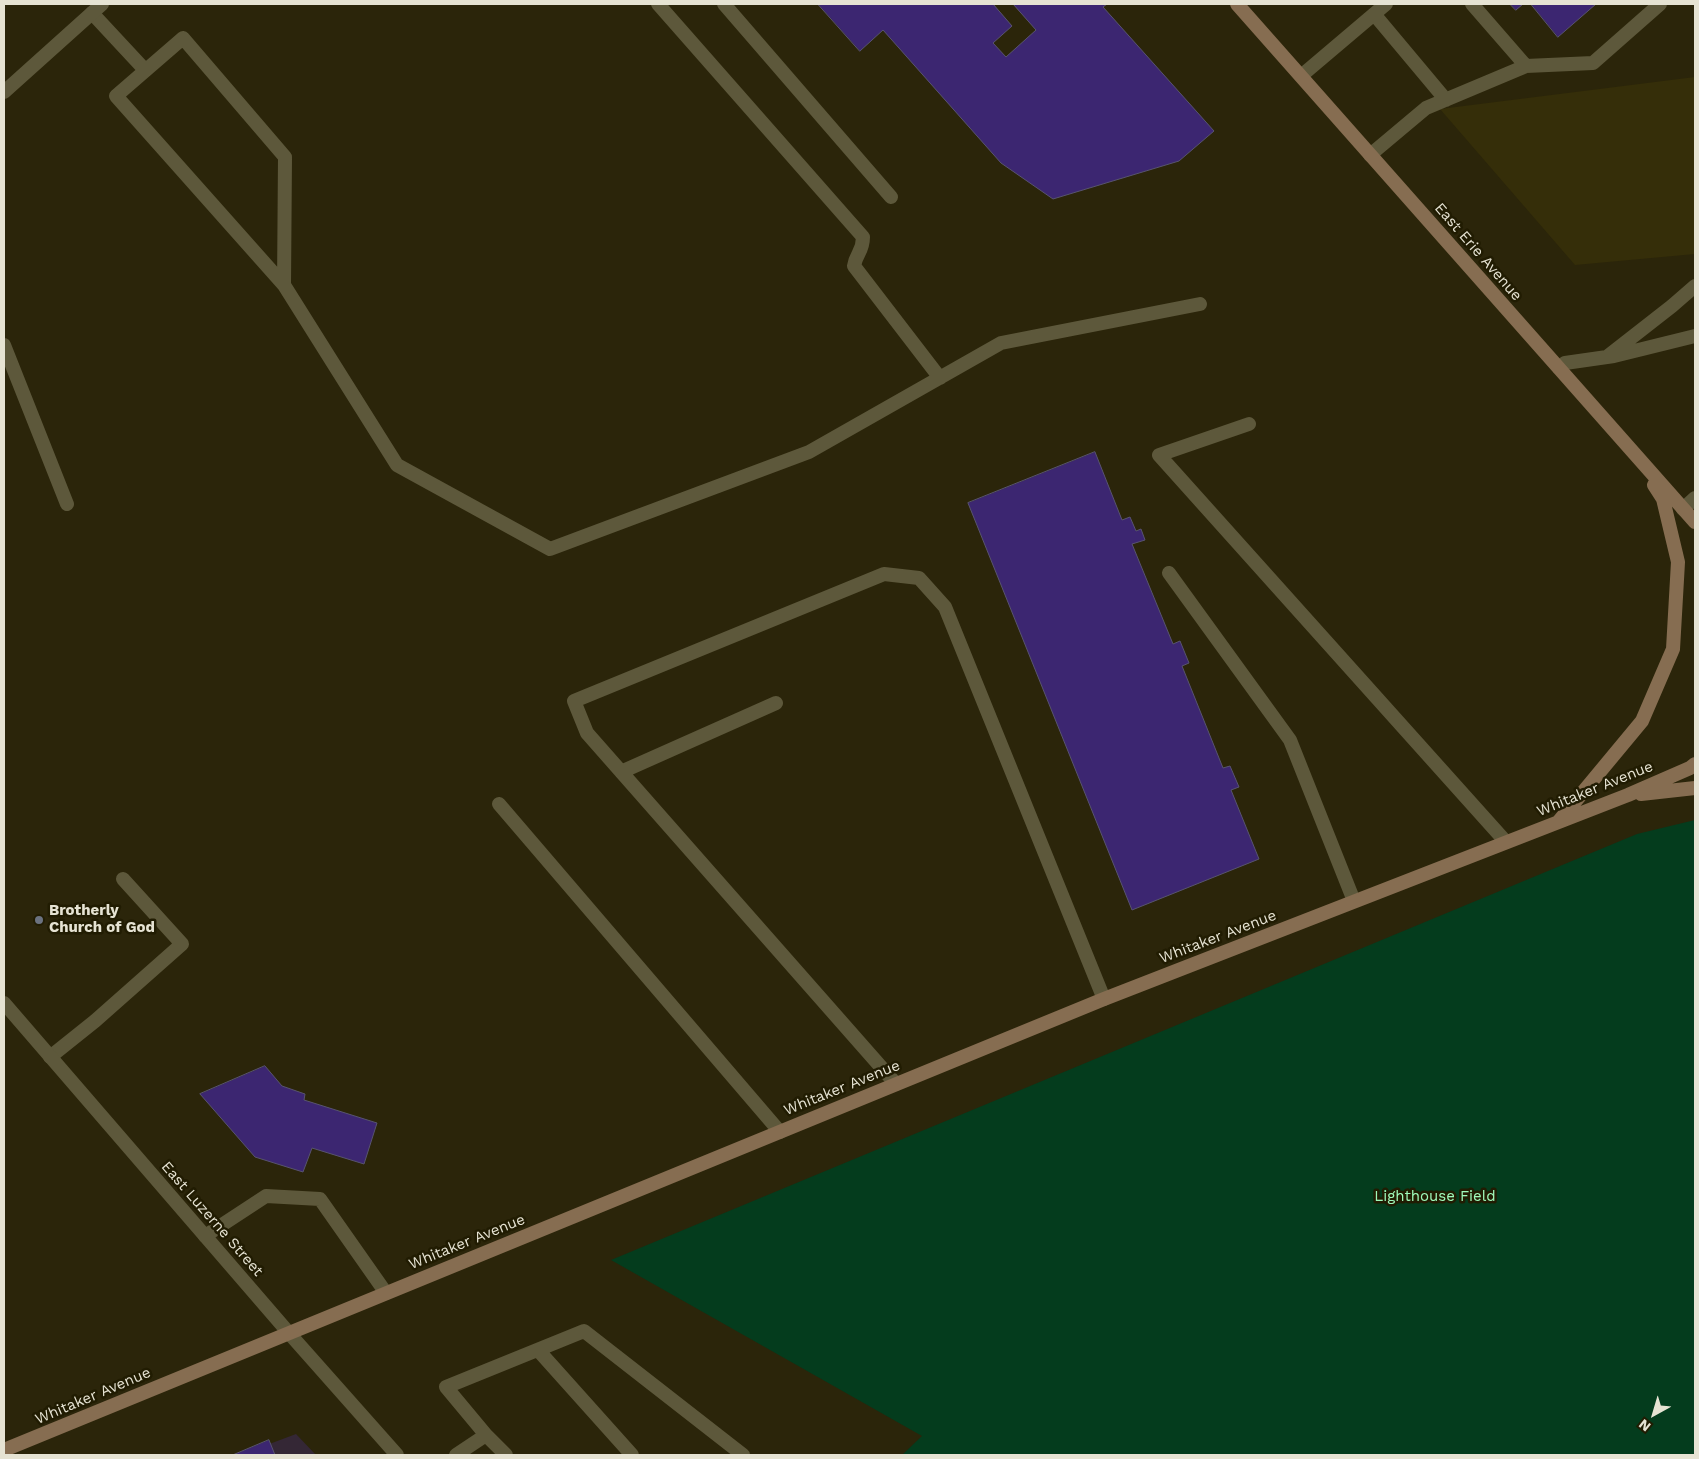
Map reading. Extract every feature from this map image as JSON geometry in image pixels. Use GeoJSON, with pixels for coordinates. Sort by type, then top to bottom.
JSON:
{"type":"FeatureCollection","features":[{"type":"Feature","properties":{"kind":"main road","name":"East Erie Avenue"},"geometry":{"type":"LineString","coordinates":[[1237,4],[1695,522]]}},
{"type":"Feature","properties":{"kind":"main road"},"geometry":{"type":"LineString","coordinates":[[1558,823],[1642,720],[1673,649],[1678,562],[1663,499],[1631,449]]}},
{"type":"Feature","properties":{"kind":"main road","name":"Whitaker Avenue"},"geometry":{"type":"LineString","coordinates":[[4,1450],[1104,999],[1558,823],[1628,795],[1690,768],[1695,764]]}},
{"type":"Feature","properties":{"kind":"main road"},"geometry":{"type":"LineString","coordinates":[[1628,795],[1695,788]]}},
{"type":"Feature","properties":{"kind":"street"},"geometry":{"type":"LineString","coordinates":[[658,4],[863,238],[863,247],[855,258],[854,266],[940,378]]}},
{"type":"Feature","properties":{"kind":"street"},"geometry":{"type":"LineString","coordinates":[[724,4],[891,197]]}},
{"type":"Feature","properties":{"kind":"street"},"geometry":{"type":"LineString","coordinates":[[1301,76],[1386,4]]}},
{"type":"Feature","properties":{"kind":"street"},"geometry":{"type":"LineString","coordinates":[[1472,4],[1526,66]]}},
{"type":"Feature","properties":{"kind":"street"},"geometry":{"type":"LineString","coordinates":[[1370,155],[1426,108],[1526,66],[1593,63],[1660,4]]}},
{"type":"Feature","properties":{"kind":"street"},"geometry":{"type":"LineString","coordinates":[[4,92],[97,8],[145,70]]}},
{"type":"Feature","properties":{"kind":"street"},"geometry":{"type":"LineString","coordinates":[[1374,14],[1446,100]]}},
{"type":"Feature","properties":{"kind":"street"},"geometry":{"type":"LineString","coordinates":[[284,285],[285,157],[183,38],[116,96],[284,285],[397,465],[550,549],[809,452],[1001,343],[1200,304]]}},
{"type":"Feature","properties":{"kind":"street"},"geometry":{"type":"LineString","coordinates":[[1608,356],[1695,286]]}},
{"type":"Feature","properties":{"kind":"street"},"geometry":{"type":"LineString","coordinates":[[1559,368],[1565,363],[1614,356],[1695,336]]}},
{"type":"Feature","properties":{"kind":"street"},"geometry":{"type":"LineString","coordinates":[[4,345],[67,504]]}},
{"type":"Feature","properties":{"kind":"street"},"geometry":{"type":"LineString","coordinates":[[1250,424],[1159,455],[1506,842]]}},
{"type":"Feature","properties":{"kind":"street"},"geometry":{"type":"LineString","coordinates":[[1683,509],[1695,498]]}},
{"type":"Feature","properties":{"kind":"street"},"geometry":{"type":"LineString","coordinates":[[1169,572],[1290,740],[1354,901]]}},
{"type":"Feature","properties":{"kind":"street"},"geometry":{"type":"LineString","coordinates":[[896,1084],[587,734],[574,701],[884,574],[918,578],[945,608],[1104,999]]}},
{"type":"Feature","properties":{"kind":"street"},"geometry":{"type":"LineString","coordinates":[[621,772],[776,703]]}},
{"type":"Feature","properties":{"kind":"street"},"geometry":{"type":"LineString","coordinates":[[499,804],[780,1132]]}},
{"type":"Feature","properties":{"kind":"street"},"geometry":{"type":"LineString","coordinates":[[50,1057],[95,1021],[182,944],[123,879]]}},
{"type":"Feature","properties":{"kind":"street","name":"East Luzerne Street"},"geometry":{"type":"LineString","coordinates":[[4,1003],[288,1332],[397,1455]]}},
{"type":"Feature","properties":{"kind":"street"},"geometry":{"type":"LineString","coordinates":[[205,1236],[266,1196],[320,1200],[386,1292]]}},
{"type":"Feature","properties":{"kind":"street"},"geometry":{"type":"LineString","coordinates":[[506,1455],[446,1387],[584,1331],[743,1455]]}},
{"type":"Feature","properties":{"kind":"street"},"geometry":{"type":"LineString","coordinates":[[538,1350],[632,1455]]}},
{"type":"Feature","properties":{"kind":"street"},"geometry":{"type":"LineString","coordinates":[[456,1455],[486,1434]]}},
{"type":"Feature","properties":{"kind":"shaded area"},"geometry":{"type":"Polygon","coordinates":[[[1695,77],[1695,254],[1575,265],[1440,109],[1695,77]]]}},
{"type":"Feature","properties":{"kind":"shaded area"},"geometry":{"type":"Polygon","coordinates":[[[296,1434],[316,1455],[240,1455],[296,1434]]]}},
{"type":"Feature","properties":{"kind":"green space","name":"Lighthouse Field"},"geometry":{"type":"Polygon","coordinates":[[[1695,820],[1695,1455],[902,1455],[922,1436],[611,1260],[1637,834],[1695,820]]]}},
{"type":"Feature","properties":{"kind":"building"},"geometry":{"type":"Polygon","coordinates":[[[818,4],[993,4],[1012,26],[993,43],[1006,57],[1036,30],[1013,4],[1107,4],[1103,7],[1214,131],[1179,161],[1053,199],[1001,163],[883,30],[860,51],[818,4]]]}},
{"type":"Feature","properties":{"kind":"building"},"geometry":{"type":"Polygon","coordinates":[[[1510,4],[1523,4],[1516,10],[1510,4]]]}},
{"type":"Feature","properties":{"kind":"building"},"geometry":{"type":"Polygon","coordinates":[[[1531,4],[1596,4],[1558,37],[1531,4]]]}},
{"type":"Feature","properties":{"kind":"building"},"geometry":{"type":"Polygon","coordinates":[[[1095,452],[1122,520],[1130,517],[1136,531],[1141,529],[1145,540],[1132,544],[1173,644],[1180,641],[1189,663],[1182,666],[1223,768],[1230,766],[1239,787],[1231,790],[1259,859],[1132,910],[968,503],[1095,452]]]}},
{"type":"Feature","properties":{"kind":"building"},"geometry":{"type":"Polygon","coordinates":[[[265,1066],[282,1086],[305,1094],[304,1100],[377,1123],[364,1164],[312,1148],[303,1172],[255,1157],[200,1094],[265,1066]]]}},
{"type":"Feature","properties":{"kind":"building"},"geometry":{"type":"Polygon","coordinates":[[[269,1440],[275,1455],[233,1455],[269,1440]]]}},
{"type":"Feature","properties":{"kind":"place","name":"Brotherly Church of God"},"geometry":{"type":"Point","coordinates":[39,920]}}]}
